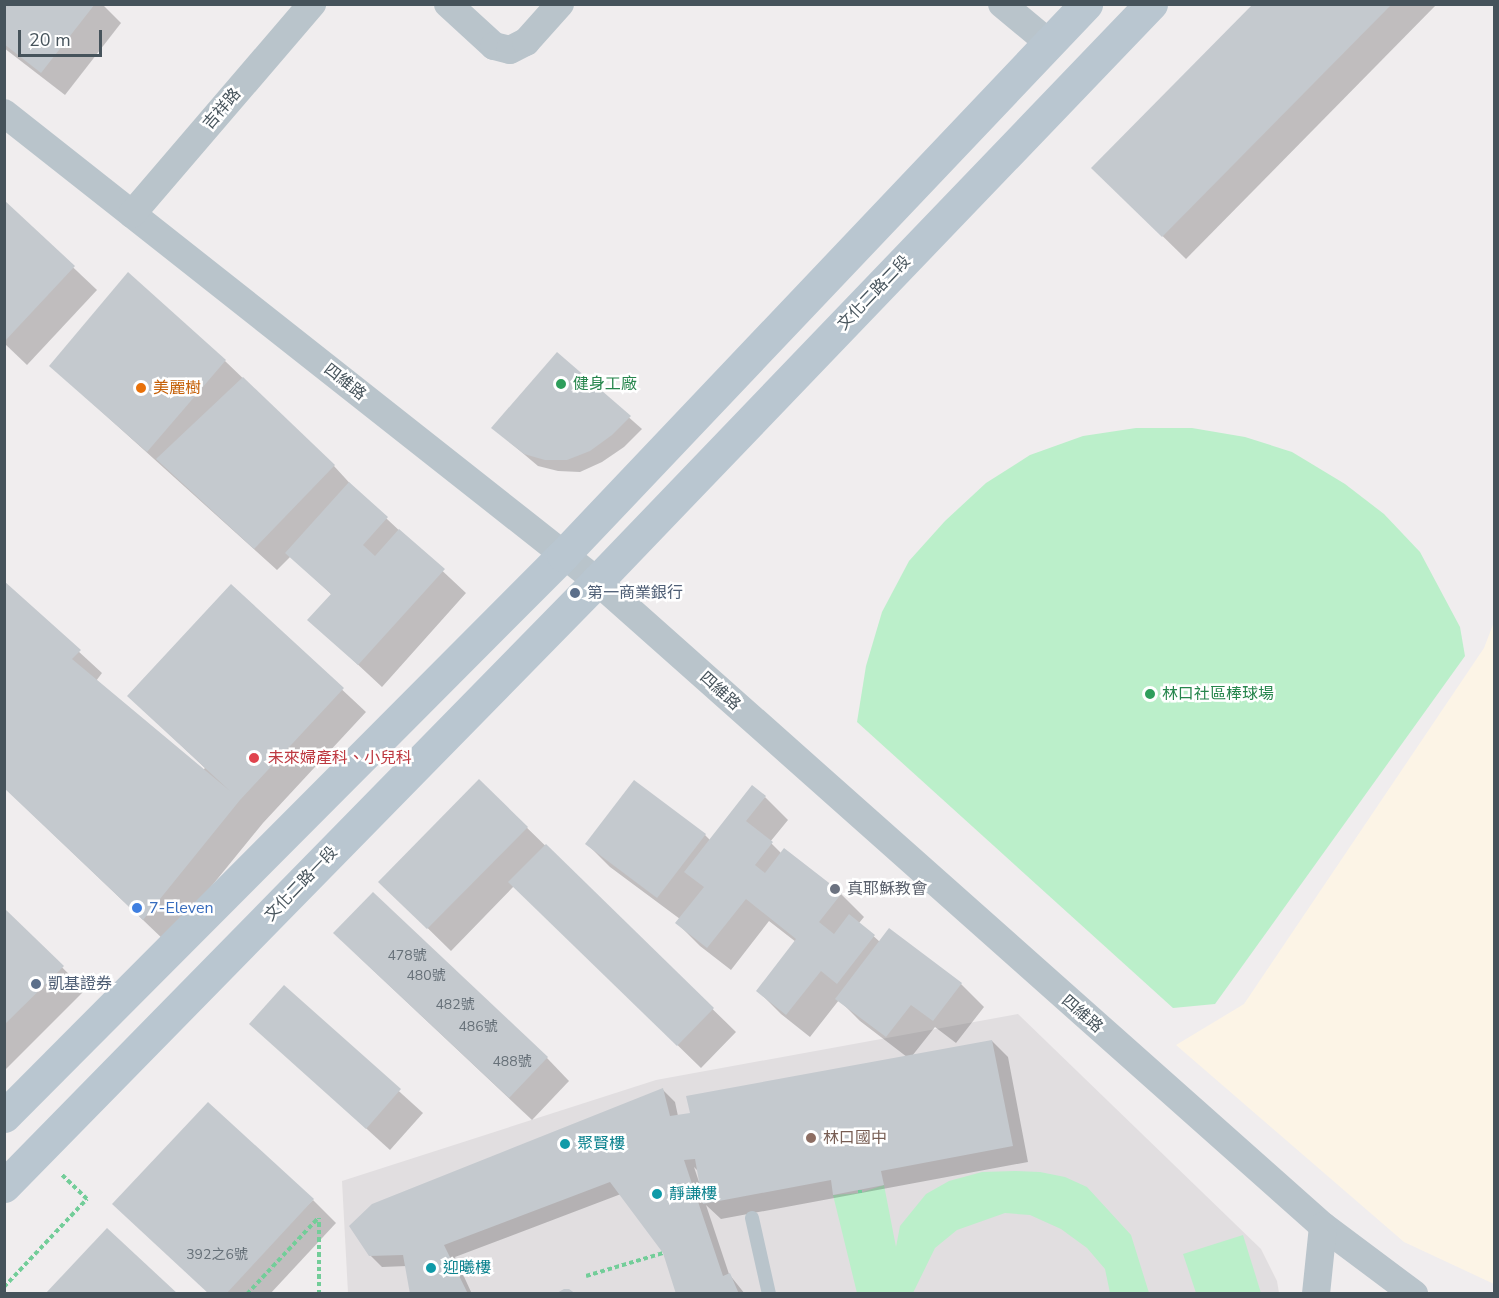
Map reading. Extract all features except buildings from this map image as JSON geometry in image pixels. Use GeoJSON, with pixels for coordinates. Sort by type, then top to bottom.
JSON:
{"type":"FeatureCollection","features":[{"type":"Feature","properties":{"kind":"street","name":"吉祥路"},"geometry":{"type":"LineString","coordinates":[[132,214],[312,4]]}},
{"type":"Feature","properties":{"kind":"street"},"geometry":{"type":"LineString","coordinates":[[447,4],[494,46],[510,50],[526,42],[560,4]]}},
{"type":"Feature","properties":{"kind":"street"},"geometry":{"type":"LineString","coordinates":[[1002,4],[1049,43]]}},
{"type":"Feature","properties":{"kind":"street"},"geometry":{"type":"LineString","coordinates":[[4,1116],[563,555],[1086,4]]}},
{"type":"Feature","properties":{"kind":"street","name":"文化二路二段"},"geometry":{"type":"LineString","coordinates":[[597,582],[1151,4]]}},
{"type":"Feature","properties":{"kind":"street","name":"四維路"},"geometry":{"type":"LineString","coordinates":[[4,113],[597,582],[1323,1226],[1414,1293]]}},
{"type":"Feature","properties":{"kind":"street","name":"文化二路一段"},"geometry":{"type":"LineString","coordinates":[[4,1186],[597,582]]}},
{"type":"Feature","properties":{"kind":"street"},"geometry":{"type":"LineString","coordinates":[[1316,1293],[1323,1226]]}},
{"type":"Feature","properties":{"kind":"lane"},"geometry":{"type":"LineString","coordinates":[[752,1218],[769,1293]]}},
{"type":"Feature","properties":{"kind":"path"},"geometry":{"type":"LineString","coordinates":[[4,1287],[87,1199],[53,1167]]}},
{"type":"Feature","properties":{"kind":"path"},"geometry":{"type":"LineString","coordinates":[[247,1293],[319,1217],[319,1293]]}},
{"type":"Feature","properties":{"kind":"path"},"geometry":{"type":"LineString","coordinates":[[586,1276],[663,1253]]}},
{"type":"Feature","properties":{"kind":"shaded area"},"geometry":{"type":"Polygon","coordinates":[[[1494,622],[1494,1284],[1404,1242],[1176,1045],[1244,1004],[1484,648],[1494,622]]]}},
{"type":"Feature","properties":{"kind":"shaded area","name":"林口國中"},"geometry":{"type":"Polygon","coordinates":[[[1018,1014],[1261,1249],[1277,1281],[1279,1293],[348,1293],[342,1181],[656,1080],[1018,1014]]]}},
{"type":"Feature","properties":{"kind":"green space","name":"林口社區棒球場"},"geometry":{"type":"Polygon","coordinates":[[[1136,428],[1192,428],[1245,437],[1292,452],[1345,484],[1384,514],[1420,552],[1460,627],[1465,656],[1215,1004],[1173,1008],[857,722],[866,666],[882,612],[909,561],[945,521],[986,483],[1030,455],[1083,436],[1136,428]]]}},
{"type":"Feature","properties":{"kind":"green space"},"geometry":{"type":"Polygon","coordinates":[[[982,1172],[1040,1172],[1065,1177],[1087,1187],[1131,1235],[1149,1293],[1110,1293],[1105,1269],[1087,1248],[1061,1229],[1030,1215],[1005,1213],[957,1230],[935,1248],[913,1293],[857,1293],[833,1195],[860,1193],[884,1185],[896,1247],[900,1226],[926,1194],[949,1181],[982,1172]]]}},
{"type":"Feature","properties":{"kind":"green space"},"geometry":{"type":"Polygon","coordinates":[[[1243,1235],[1261,1293],[1196,1293],[1183,1254],[1243,1235]]]}},
{"type":"Feature","properties":{"kind":"place","name":"健身工廠"},"geometry":{"type":"Point","coordinates":[561,384]}},
{"type":"Feature","properties":{"kind":"place","name":"美麗樹"},"geometry":{"type":"Point","coordinates":[141,388]}},
{"type":"Feature","properties":{"kind":"place","name":"第一商業銀行"},"geometry":{"type":"Point","coordinates":[575,593]}},
{"type":"Feature","properties":{"kind":"place","name":"林口社區棒球場"},"geometry":{"type":"Point","coordinates":[1150,694]}},
{"type":"Feature","properties":{"kind":"place","name":"未來婦產科、小兒科"},"geometry":{"type":"Point","coordinates":[254,758]}},
{"type":"Feature","properties":{"kind":"place","name":"真耶穌教會"},"geometry":{"type":"Point","coordinates":[835,889]}},
{"type":"Feature","properties":{"kind":"place","name":"7-Eleven"},"geometry":{"type":"Point","coordinates":[137,908]}},
{"type":"Feature","properties":{"kind":"place","name":"凱基證券"},"geometry":{"type":"Point","coordinates":[36,984]}},
{"type":"Feature","properties":{"kind":"place","name":"林口國中"},"geometry":{"type":"Point","coordinates":[811,1138]}},
{"type":"Feature","properties":{"kind":"place","name":"聚賢樓"},"geometry":{"type":"Point","coordinates":[565,1144]}},
{"type":"Feature","properties":{"kind":"place","name":"靜謙樓"},"geometry":{"type":"Point","coordinates":[657,1194]}},
{"type":"Feature","properties":{"kind":"place","name":"迎曦樓"},"geometry":{"type":"Point","coordinates":[431,1268]}}]}
